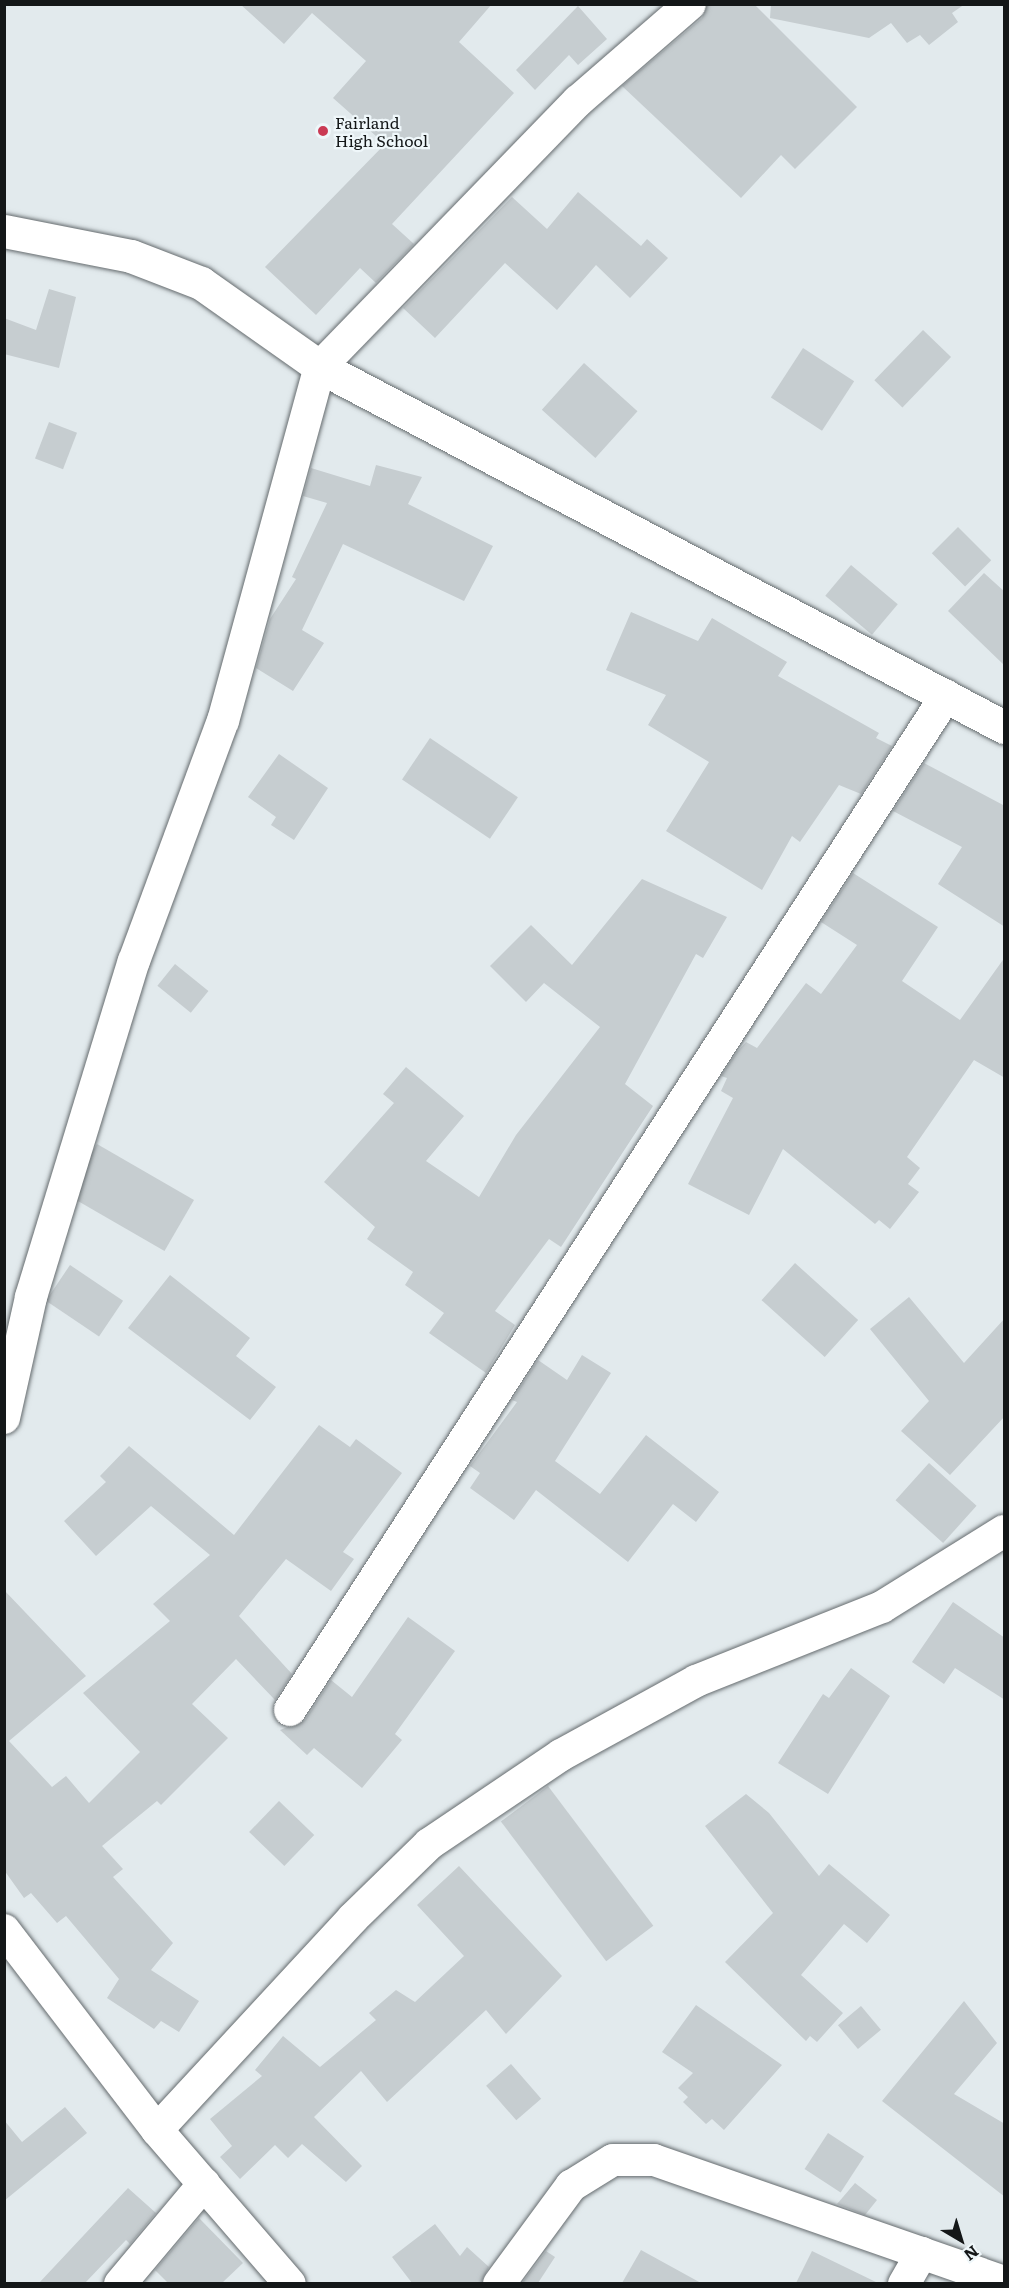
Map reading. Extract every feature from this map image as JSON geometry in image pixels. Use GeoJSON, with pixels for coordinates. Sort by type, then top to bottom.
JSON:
{"type":"FeatureCollection","features":[{"type":"Feature","properties":{"kind":"street"},"geometry":{"type":"LineString","coordinates":[[4,1418],[34,1285],[134,961],[223,721],[320,367],[578,101],[690,4]]}},
{"type":"Feature","properties":{"kind":"street"},"geometry":{"type":"LineString","coordinates":[[4,231],[171,269],[201,282],[320,367],[1005,727]]}},
{"type":"Feature","properties":{"kind":"street"},"geometry":{"type":"LineString","coordinates":[[290,1710],[946,696]]}},
{"type":"Feature","properties":{"kind":"street"},"geometry":{"type":"LineString","coordinates":[[157,2130],[353,1918],[429,1844],[561,1755],[696,1681],[882,1607],[1005,1531]]}},
{"type":"Feature","properties":{"kind":"street"},"geometry":{"type":"LineString","coordinates":[[4,1930],[157,2130],[290,2283]]}},
{"type":"Feature","properties":{"kind":"street"},"geometry":{"type":"LineString","coordinates":[[499,2283],[570,2186],[613,2160],[654,2160],[1005,2282]]}},
{"type":"Feature","properties":{"kind":"street"},"geometry":{"type":"LineString","coordinates":[[120,2283],[204,2184]]}},
{"type":"Feature","properties":{"kind":"street"},"geometry":{"type":"LineString","coordinates":[[904,2283],[922,2253]]}},
{"type":"Feature","properties":{"kind":"building"},"geometry":{"type":"Polygon","coordinates":[[[240,4],[492,4],[459,42],[514,93],[392,224],[414,244],[376,283],[360,268],[316,315],[265,267],[385,144],[333,98],[366,61],[312,13],[284,44],[240,4]]]}},
{"type":"Feature","properties":{"kind":"building"},"geometry":{"type":"Polygon","coordinates":[[[707,4],[754,4],[857,107],[795,169],[781,155],[741,198],[622,86],[702,18],[707,4]]]}},
{"type":"Feature","properties":{"kind":"building"},"geometry":{"type":"Polygon","coordinates":[[[771,4],[965,4],[952,13],[958,22],[929,45],[920,35],[907,43],[891,23],[869,38],[770,18],[771,4]]]}},
{"type":"Feature","properties":{"kind":"building"},"geometry":{"type":"Polygon","coordinates":[[[578,6],[607,39],[578,65],[569,55],[535,90],[516,70],[578,6]]]}},
{"type":"Feature","properties":{"kind":"building"},"geometry":{"type":"Polygon","coordinates":[[[578,192],[641,246],[647,239],[668,258],[630,298],[596,265],[557,310],[505,263],[435,338],[403,308],[512,197],[547,229],[578,192]]]}},
{"type":"Feature","properties":{"kind":"building"},"geometry":{"type":"Polygon","coordinates":[[[49,289],[76,297],[59,368],[4,354],[4,318],[36,330],[49,289]]]}},
{"type":"Feature","properties":{"kind":"building"},"geometry":{"type":"Polygon","coordinates":[[[923,330],[951,357],[902,407],[874,380],[923,330]]]}},
{"type":"Feature","properties":{"kind":"building"},"geometry":{"type":"Polygon","coordinates":[[[803,348],[854,381],[822,431],[771,397],[803,348]]]}},
{"type":"Feature","properties":{"kind":"building"},"geometry":{"type":"Polygon","coordinates":[[[584,363],[638,411],[595,458],[542,410],[584,363]]]}},
{"type":"Feature","properties":{"kind":"building"},"geometry":{"type":"Polygon","coordinates":[[[49,422],[77,433],[63,469],[35,458],[49,422]]]}},
{"type":"Feature","properties":{"kind":"building"},"geometry":{"type":"Polygon","coordinates":[[[376,465],[422,477],[408,504],[493,546],[464,601],[343,544],[302,630],[324,643],[293,691],[256,668],[270,619],[296,579],[292,577],[327,503],[303,496],[311,468],[370,486],[376,465]]]}},
{"type":"Feature","properties":{"kind":"building"},"geometry":{"type":"Polygon","coordinates":[[[958,527],[991,560],[965,586],[932,553],[958,527]]]}},
{"type":"Feature","properties":{"kind":"building"},"geometry":{"type":"Polygon","coordinates":[[[851,565],[898,604],[872,635],[825,596],[851,565]]]}},
{"type":"Feature","properties":{"kind":"building"},"geometry":{"type":"Polygon","coordinates":[[[984,573],[1005,592],[1005,666],[948,611],[984,573]]]}},
{"type":"Feature","properties":{"kind":"building"},"geometry":{"type":"Polygon","coordinates":[[[631,612],[698,641],[712,618],[787,662],[778,676],[879,733],[876,738],[892,746],[861,794],[839,785],[800,842],[792,836],[762,890],[666,831],[709,762],[648,725],[666,695],[606,670],[631,612]]]}},
{"type":"Feature","properties":{"kind":"building"},"geometry":{"type":"Polygon","coordinates":[[[430,738],[518,797],[490,839],[402,779],[430,738]]]}},
{"type":"Feature","properties":{"kind":"building"},"geometry":{"type":"Polygon","coordinates":[[[279,754],[328,788],[294,840],[271,825],[276,817],[248,797],[279,754]]]}},
{"type":"Feature","properties":{"kind":"building"},"geometry":{"type":"Polygon","coordinates":[[[924,763],[1005,806],[1005,927],[938,884],[962,847],[893,811],[924,763]]]}},
{"type":"Feature","properties":{"kind":"building"},"geometry":{"type":"Polygon","coordinates":[[[853,873],[938,927],[902,981],[960,1020],[1005,957],[1005,1078],[974,1060],[907,1157],[920,1168],[908,1184],[919,1192],[890,1229],[879,1220],[875,1224],[783,1149],[749,1215],[688,1184],[733,1098],[721,1091],[727,1078],[721,1076],[737,1052],[746,1042],[757,1048],[806,983],[821,994],[857,945],[821,922],[853,873]]]}},
{"type":"Feature","properties":{"kind":"building"},"geometry":{"type":"Polygon","coordinates":[[[642,879],[727,917],[703,958],[696,954],[625,1084],[653,1106],[561,1247],[549,1239],[495,1311],[515,1325],[486,1373],[429,1333],[444,1313],[405,1285],[413,1272],[367,1239],[375,1227],[324,1182],[394,1103],[383,1094],[406,1067],[464,1116],[426,1161],[479,1197],[516,1135],[600,1027],[544,983],[526,1002],[490,966],[531,925],[572,965],[642,879]]]}},
{"type":"Feature","properties":{"kind":"building"},"geometry":{"type":"Polygon","coordinates":[[[175,964],[208,991],[191,1013],[157,986],[175,964]]]}},
{"type":"Feature","properties":{"kind":"building"},"geometry":{"type":"Polygon","coordinates":[[[97,1144],[194,1200],[164,1251],[68,1195],[97,1144]]]}},
{"type":"Feature","properties":{"kind":"building"},"geometry":{"type":"Polygon","coordinates":[[[795,1263],[858,1320],[825,1357],[762,1300],[795,1263]]]}},
{"type":"Feature","properties":{"kind":"building"},"geometry":{"type":"Polygon","coordinates":[[[70,1265],[123,1301],[99,1336],[46,1301],[70,1265]]]}},
{"type":"Feature","properties":{"kind":"building"},"geometry":{"type":"Polygon","coordinates":[[[170,1275],[250,1338],[236,1356],[276,1387],[250,1420],[128,1328],[170,1275]]]}},
{"type":"Feature","properties":{"kind":"building"},"geometry":{"type":"Polygon","coordinates":[[[909,1297],[964,1363],[1005,1318],[1005,1416],[950,1475],[901,1431],[929,1401],[870,1329],[909,1297]]]}},
{"type":"Feature","properties":{"kind":"building"},"geometry":{"type":"Polygon","coordinates":[[[582,1355],[611,1373],[555,1461],[600,1494],[646,1435],[719,1492],[696,1522],[673,1504],[628,1562],[536,1490],[514,1520],[470,1488],[480,1473],[470,1466],[517,1402],[512,1400],[538,1360],[567,1380],[582,1355]]]}},
{"type":"Feature","properties":{"kind":"building"},"geometry":{"type":"Polygon","coordinates":[[[319,1425],[350,1447],[356,1439],[402,1473],[343,1552],[354,1559],[331,1591],[286,1559],[239,1616],[292,1674],[275,1700],[236,1659],[192,1704],[228,1738],[161,1805],[157,1801],[102,1846],[123,1869],[113,1877],[173,1943],[151,1970],[199,2001],[179,2032],[161,2021],[154,2029],[107,1998],[119,1979],[66,1916],[57,1923],[31,1893],[24,1898],[4,1870],[4,1590],[86,1676],[9,1741],[52,1787],[66,1776],[89,1803],[140,1752],[83,1693],[170,1621],[153,1604],[210,1555],[151,1506],[96,1556],[64,1521],[106,1482],[100,1476],[129,1446],[234,1535],[319,1425]]]}},
{"type":"Feature","properties":{"kind":"building"},"geometry":{"type":"Polygon","coordinates":[[[929,1463],[977,1506],[943,1543],[896,1500],[929,1463]]]}},
{"type":"Feature","properties":{"kind":"building"},"geometry":{"type":"Polygon","coordinates":[[[953,1602],[1005,1638],[1005,1700],[955,1668],[944,1684],[912,1662],[953,1602]]]}},
{"type":"Feature","properties":{"kind":"building"},"geometry":{"type":"Polygon","coordinates":[[[408,1617],[455,1651],[395,1734],[402,1740],[362,1788],[314,1748],[307,1755],[280,1730],[305,1720],[331,1680],[352,1697],[408,1617]]]}},
{"type":"Feature","properties":{"kind":"building"},"geometry":{"type":"Polygon","coordinates":[[[851,1668],[890,1696],[828,1794],[778,1763],[823,1694],[829,1698],[851,1668]]]}},
{"type":"Feature","properties":{"kind":"building"},"geometry":{"type":"Polygon","coordinates":[[[548,1786],[653,1926],[606,1961],[501,1822],[548,1786]]]}},
{"type":"Feature","properties":{"kind":"building"},"geometry":{"type":"Polygon","coordinates":[[[746,1794],[769,1813],[819,1876],[829,1864],[890,1915],[867,1943],[844,1924],[801,1975],[843,2013],[817,2042],[810,2036],[806,2041],[725,1962],[773,1913],[705,1826],[746,1794]]]}},
{"type":"Feature","properties":{"kind":"building"},"geometry":{"type":"Polygon","coordinates":[[[279,1801],[314,1835],[284,1866],[249,1832],[279,1801]]]}},
{"type":"Feature","properties":{"kind":"building"},"geometry":{"type":"Polygon","coordinates":[[[459,1866],[562,1976],[506,2034],[486,2010],[387,2102],[361,2071],[314,2117],[362,2166],[346,2182],[302,2144],[288,2158],[275,2145],[240,2179],[220,2157],[232,2146],[210,2119],[262,2076],[255,2070],[283,2036],[320,2067],[376,2020],[369,2013],[396,1990],[415,2002],[464,1956],[417,1905],[459,1866]]]}},
{"type":"Feature","properties":{"kind":"building"},"geometry":{"type":"Polygon","coordinates":[[[964,2001],[997,2043],[954,2094],[1005,2124],[1005,2197],[882,2101],[964,2001]]]}},
{"type":"Feature","properties":{"kind":"building"},"geometry":{"type":"Polygon","coordinates":[[[696,2005],[782,2065],[724,2130],[712,2119],[706,2124],[683,2102],[688,2097],[678,2088],[693,2073],[662,2052],[696,2005]]]}},
{"type":"Feature","properties":{"kind":"building"},"geometry":{"type":"Polygon","coordinates":[[[861,2006],[881,2030],[858,2049],[838,2025],[861,2006]]]}},
{"type":"Feature","properties":{"kind":"building"},"geometry":{"type":"Polygon","coordinates":[[[511,2064],[541,2099],[516,2120],[486,2086],[511,2064]]]}},
{"type":"Feature","properties":{"kind":"building"},"geometry":{"type":"Polygon","coordinates":[[[65,2107],[87,2133],[4,2201],[4,2120],[22,2142],[65,2107]]]}},
{"type":"Feature","properties":{"kind":"building"},"geometry":{"type":"Polygon","coordinates":[[[828,2133],[864,2156],[841,2192],[805,2169],[828,2133]]]}},
{"type":"Feature","properties":{"kind":"building"},"geometry":{"type":"Polygon","coordinates":[[[855,2183],[877,2200],[865,2215],[837,2204],[855,2183]]]}},
{"type":"Feature","properties":{"kind":"building"},"geometry":{"type":"Polygon","coordinates":[[[128,2188],[156,2213],[130,2244],[126,2240],[85,2283],[39,2283],[128,2188]]]}},
{"type":"Feature","properties":{"kind":"building"},"geometry":{"type":"Polygon","coordinates":[[[199,2218],[243,2263],[222,2283],[168,2283],[155,2270],[199,2218]]]}},
{"type":"Feature","properties":{"kind":"building"},"geometry":{"type":"Polygon","coordinates":[[[435,2224],[460,2256],[467,2247],[489,2267],[481,2283],[412,2283],[392,2257],[435,2224]]]}},
{"type":"Feature","properties":{"kind":"building"},"geometry":{"type":"Polygon","coordinates":[[[641,2250],[701,2283],[622,2283],[641,2250]]]}},
{"type":"Feature","properties":{"kind":"building"},"geometry":{"type":"Polygon","coordinates":[[[546,2251],[555,2257],[538,2283],[522,2283],[546,2251]]]}},
{"type":"Feature","properties":{"kind":"building"},"geometry":{"type":"Polygon","coordinates":[[[812,2251],[878,2283],[796,2283],[812,2251]]]}},
{"type":"Feature","properties":{"kind":"place","name":"Fairland High School"},"geometry":{"type":"Point","coordinates":[323,131]}}]}
